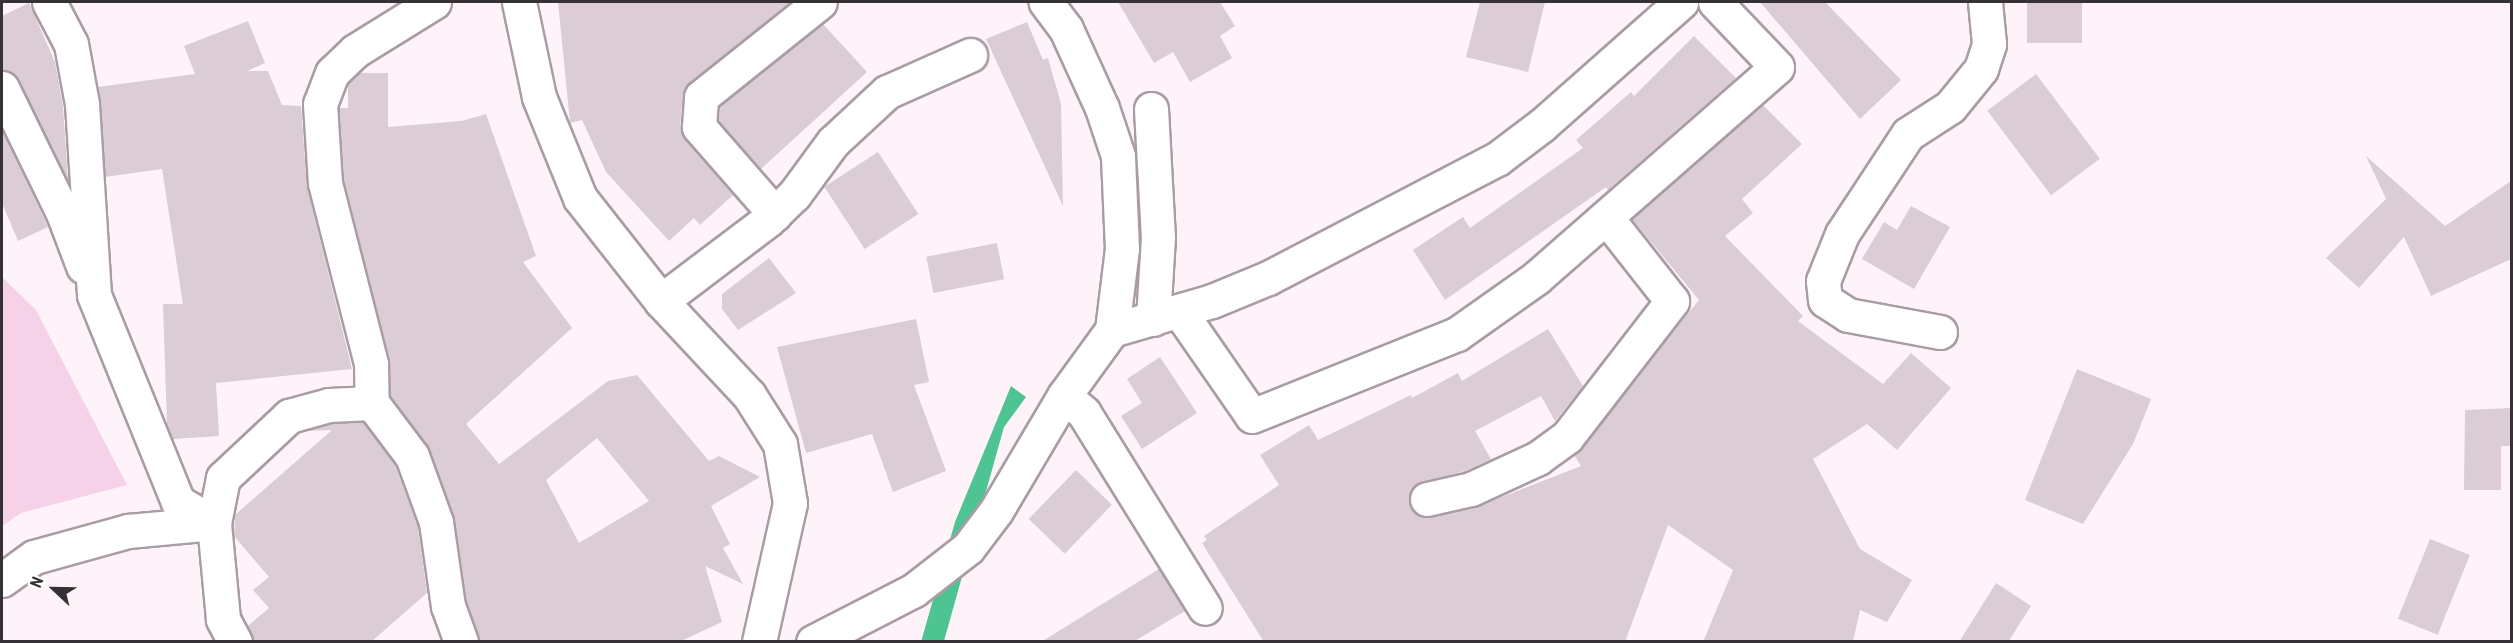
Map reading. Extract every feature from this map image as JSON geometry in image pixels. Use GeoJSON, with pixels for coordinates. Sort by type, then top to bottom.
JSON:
{"type":"FeatureCollection","features":[{"type":"Feature","properties":{"kind":"street"},"geometry":{"type":"LineString","coordinates":[[49,2],[71,44],[82,105],[94,295]]}},
{"type":"Feature","properties":{"kind":"street"},"geometry":{"type":"LineString","coordinates":[[434,2],[355,51],[332,73],[320,104],[325,183],[371,364],[372,403],[412,456],[436,522],[448,606],[461,642]]}},
{"type":"Feature","properties":{"kind":"street"},"geometry":{"type":"LineString","coordinates":[[519,2],[539,97],[580,198],[661,301],[749,395],[780,444],[790,503],[759,642]]}},
{"type":"Feature","properties":{"kind":"street"},"geometry":{"type":"LineString","coordinates":[[775,214],[699,127],[701,97],[820,2]]}},
{"type":"Feature","properties":{"kind":"street"},"geometry":{"type":"LineString","coordinates":[[813,642],[914,590],[968,548],[996,511],[1064,396],[1112,330],[1122,249],[1118,156],[1102,108],[1066,29],[1046,2]]}},
{"type":"Feature","properties":{"kind":"street"},"geometry":{"type":"LineString","coordinates":[[1112,330],[1166,315],[1268,278],[1497,159],[1542,125],[1681,2]]}},
{"type":"Feature","properties":{"kind":"street"},"geometry":{"type":"LineString","coordinates":[[1151,109],[1158,237],[1166,315],[1252,416],[1457,334],[1536,278],[1777,67],[1715,2]]}},
{"type":"Feature","properties":{"kind":"street"},"geometry":{"type":"LineString","coordinates":[[1940,332],[1848,315],[1825,300],[1823,281],[1842,234],[1908,134],[1950,107],[1981,69],[1989,44],[1984,2]]}},
{"type":"Feature","properties":{"kind":"street"},"geometry":{"type":"LineString","coordinates":[[661,301],[775,214],[833,142],[887,93],[970,55]]}},
{"type":"Feature","properties":{"kind":"street"},"geometry":{"type":"LineString","coordinates":[[2,88],[63,213],[178,502],[214,523]]}},
{"type":"Feature","properties":{"kind":"street"},"geometry":{"type":"LineString","coordinates":[[1427,499],[1471,489],[1538,458],[1567,437],[1672,301],[1606,217]]}},
{"type":"Feature","properties":{"kind":"street"},"geometry":{"type":"LineString","coordinates":[[1064,396],[1084,413],[1205,608]]}},
{"type":"Feature","properties":{"kind":"street"},"geometry":{"type":"LineString","coordinates":[[235,642],[224,619],[214,523],[223,478],[289,416],[329,405],[372,403]]}},
{"type":"Feature","properties":{"kind":"street"},"geometry":{"type":"LineString","coordinates":[[2,580],[34,557],[128,531],[214,523]]}},
{"type":"Feature","properties":{"kind":"shaded area"},"geometry":{"type":"Polygon","coordinates":[[[2,277],[36,310],[127,485],[21,513],[2,526],[2,277]]]}},
{"type":"Feature","properties":{"kind":"shaded area"},"geometry":{"type":"Polygon","coordinates":[[[1011,386],[1026,397],[1004,427],[944,641],[921,642],[955,522],[1011,386]]]}},
{"type":"Feature","properties":{"kind":"building"},"geometry":{"type":"Polygon","coordinates":[[[558,2],[791,2],[684,89],[680,126],[684,139],[733,195],[700,225],[694,218],[669,241],[606,172],[582,120],[570,123],[558,2]]]}},
{"type":"Feature","properties":{"kind":"building"},"geometry":{"type":"Polygon","coordinates":[[[1118,2],[1220,2],[1235,26],[1220,36],[1232,58],[1190,82],[1173,52],[1154,63],[1118,2]]]}},
{"type":"Feature","properties":{"kind":"building"},"geometry":{"type":"Polygon","coordinates":[[[1480,2],[1545,2],[1528,72],[1466,57],[1480,2]]]}},
{"type":"Feature","properties":{"kind":"building"},"geometry":{"type":"Polygon","coordinates":[[[1760,2],[1825,2],[1901,80],[1860,119],[1760,2]]]}},
{"type":"Feature","properties":{"kind":"building"},"geometry":{"type":"Polygon","coordinates":[[[2027,2],[2082,2],[2082,43],[2027,43],[2027,2]]]}},
{"type":"Feature","properties":{"kind":"building"},"geometry":{"type":"Polygon","coordinates":[[[29,3],[55,62],[63,106],[68,181],[19,80],[12,72],[2,70],[2,16],[29,3]]]}},
{"type":"Feature","properties":{"kind":"building"},"geometry":{"type":"Polygon","coordinates":[[[248,21],[265,63],[247,71],[268,71],[282,105],[301,106],[307,187],[352,369],[216,383],[219,436],[173,439],[167,426],[163,304],[183,304],[162,169],[105,177],[98,87],[195,74],[184,46],[248,21]]]}},
{"type":"Feature","properties":{"kind":"building"},"geometry":{"type":"Polygon","coordinates":[[[1027,22],[1043,60],[1048,58],[1061,104],[1063,206],[986,39],[1027,22]]]}},
{"type":"Feature","properties":{"kind":"building"},"geometry":{"type":"Polygon","coordinates":[[[823,24],[867,72],[761,169],[718,121],[719,106],[823,24]]]}},
{"type":"Feature","properties":{"kind":"building"},"geometry":{"type":"Polygon","coordinates":[[[1694,36],[1736,78],[1608,190],[1606,187],[1445,300],[1413,250],[1463,217],[1470,228],[1583,148],[1576,140],[1631,92],[1634,96],[1694,36]]]}},
{"type":"Feature","properties":{"kind":"building"},"geometry":{"type":"Polygon","coordinates":[[[360,73],[388,73],[388,127],[461,121],[486,114],[536,256],[523,262],[572,328],[466,424],[499,464],[608,381],[637,375],[709,461],[719,456],[760,477],[711,506],[730,544],[723,548],[743,584],[705,566],[722,622],[679,642],[479,642],[466,601],[454,516],[429,449],[391,397],[389,359],[344,180],[339,108],[348,108],[348,83],[360,73]],[[597,438],[546,480],[579,543],[649,501],[597,438]]]}},
{"type":"Feature","properties":{"kind":"building"},"geometry":{"type":"Polygon","coordinates":[[[2036,74],[2100,159],[2051,195],[1987,111],[2036,74]]]}},
{"type":"Feature","properties":{"kind":"building"},"geometry":{"type":"Polygon","coordinates":[[[1763,105],[1802,144],[1742,199],[1753,213],[1725,236],[1803,316],[1798,321],[1883,384],[1911,353],[1951,388],[1897,450],[1867,424],[1813,459],[1860,549],[1912,580],[1887,622],[1860,610],[1853,642],[1703,642],[1733,570],[1668,525],[1625,642],[1264,642],[1202,543],[1207,540],[1204,536],[1279,485],[1260,455],[1309,425],[1318,440],[1411,395],[1412,398],[1458,373],[1462,381],[1548,329],[1583,386],[1555,421],[1541,396],[1475,431],[1491,459],[1465,471],[1415,485],[1409,504],[1421,517],[1431,517],[1479,506],[1581,466],[1574,455],[1699,300],[1632,219],[1763,105]]]}},
{"type":"Feature","properties":{"kind":"building"},"geometry":{"type":"Polygon","coordinates":[[[2,130],[48,227],[18,241],[2,203],[2,130]]]}},
{"type":"Feature","properties":{"kind":"building"},"geometry":{"type":"Polygon","coordinates":[[[878,152],[918,214],[865,249],[824,187],[878,152]]]}},
{"type":"Feature","properties":{"kind":"building"},"geometry":{"type":"Polygon","coordinates":[[[2366,156],[2445,226],[2511,181],[2511,259],[2431,296],[2404,237],[2359,288],[2326,258],[2386,199],[2366,156]]]}},
{"type":"Feature","properties":{"kind":"building"},"geometry":{"type":"Polygon","coordinates":[[[1911,206],[1950,227],[1914,289],[1862,259],[1884,222],[1897,230],[1911,206]]]}},
{"type":"Feature","properties":{"kind":"building"},"geometry":{"type":"Polygon","coordinates":[[[997,243],[1004,279],[933,293],[926,257],[997,243]]]}},
{"type":"Feature","properties":{"kind":"building"},"geometry":{"type":"Polygon","coordinates":[[[769,258],[796,293],[738,330],[722,309],[722,294],[769,258]]]}},
{"type":"Feature","properties":{"kind":"building"},"geometry":{"type":"Polygon","coordinates":[[[916,319],[929,382],[914,385],[946,471],[893,492],[872,434],[806,453],[777,347],[916,319]]]}},
{"type":"Feature","properties":{"kind":"building"},"geometry":{"type":"Polygon","coordinates":[[[1160,357],[1197,413],[1142,449],[1121,416],[1142,403],[1127,379],[1160,357]]]}},
{"type":"Feature","properties":{"kind":"building"},"geometry":{"type":"Polygon","coordinates":[[[2077,369],[2151,399],[2133,444],[2083,524],[2025,500],[2077,369]]]}},
{"type":"Feature","properties":{"kind":"building"},"geometry":{"type":"Polygon","coordinates":[[[2511,408],[2511,446],[2501,446],[2501,490],[2464,490],[2465,410],[2511,408]]]}},
{"type":"Feature","properties":{"kind":"building"},"geometry":{"type":"Polygon","coordinates":[[[363,422],[395,465],[418,527],[427,593],[371,642],[254,642],[248,626],[269,608],[253,590],[269,577],[234,536],[235,515],[332,430],[306,431],[332,424],[363,422]]]}},
{"type":"Feature","properties":{"kind":"building"},"geometry":{"type":"Polygon","coordinates":[[[1076,470],[1112,505],[1065,554],[1029,519],[1076,470]]]}},
{"type":"Feature","properties":{"kind":"building"},"geometry":{"type":"Polygon","coordinates":[[[2430,539],[2470,555],[2438,635],[2398,619],[2430,539]]]}},
{"type":"Feature","properties":{"kind":"building"},"geometry":{"type":"Polygon","coordinates":[[[1159,569],[1185,611],[1133,642],[1041,642],[1159,569]]]}},
{"type":"Feature","properties":{"kind":"building"},"geometry":{"type":"Polygon","coordinates":[[[1996,583],[2031,606],[2008,642],[1959,642],[1996,583]]]}}]}
